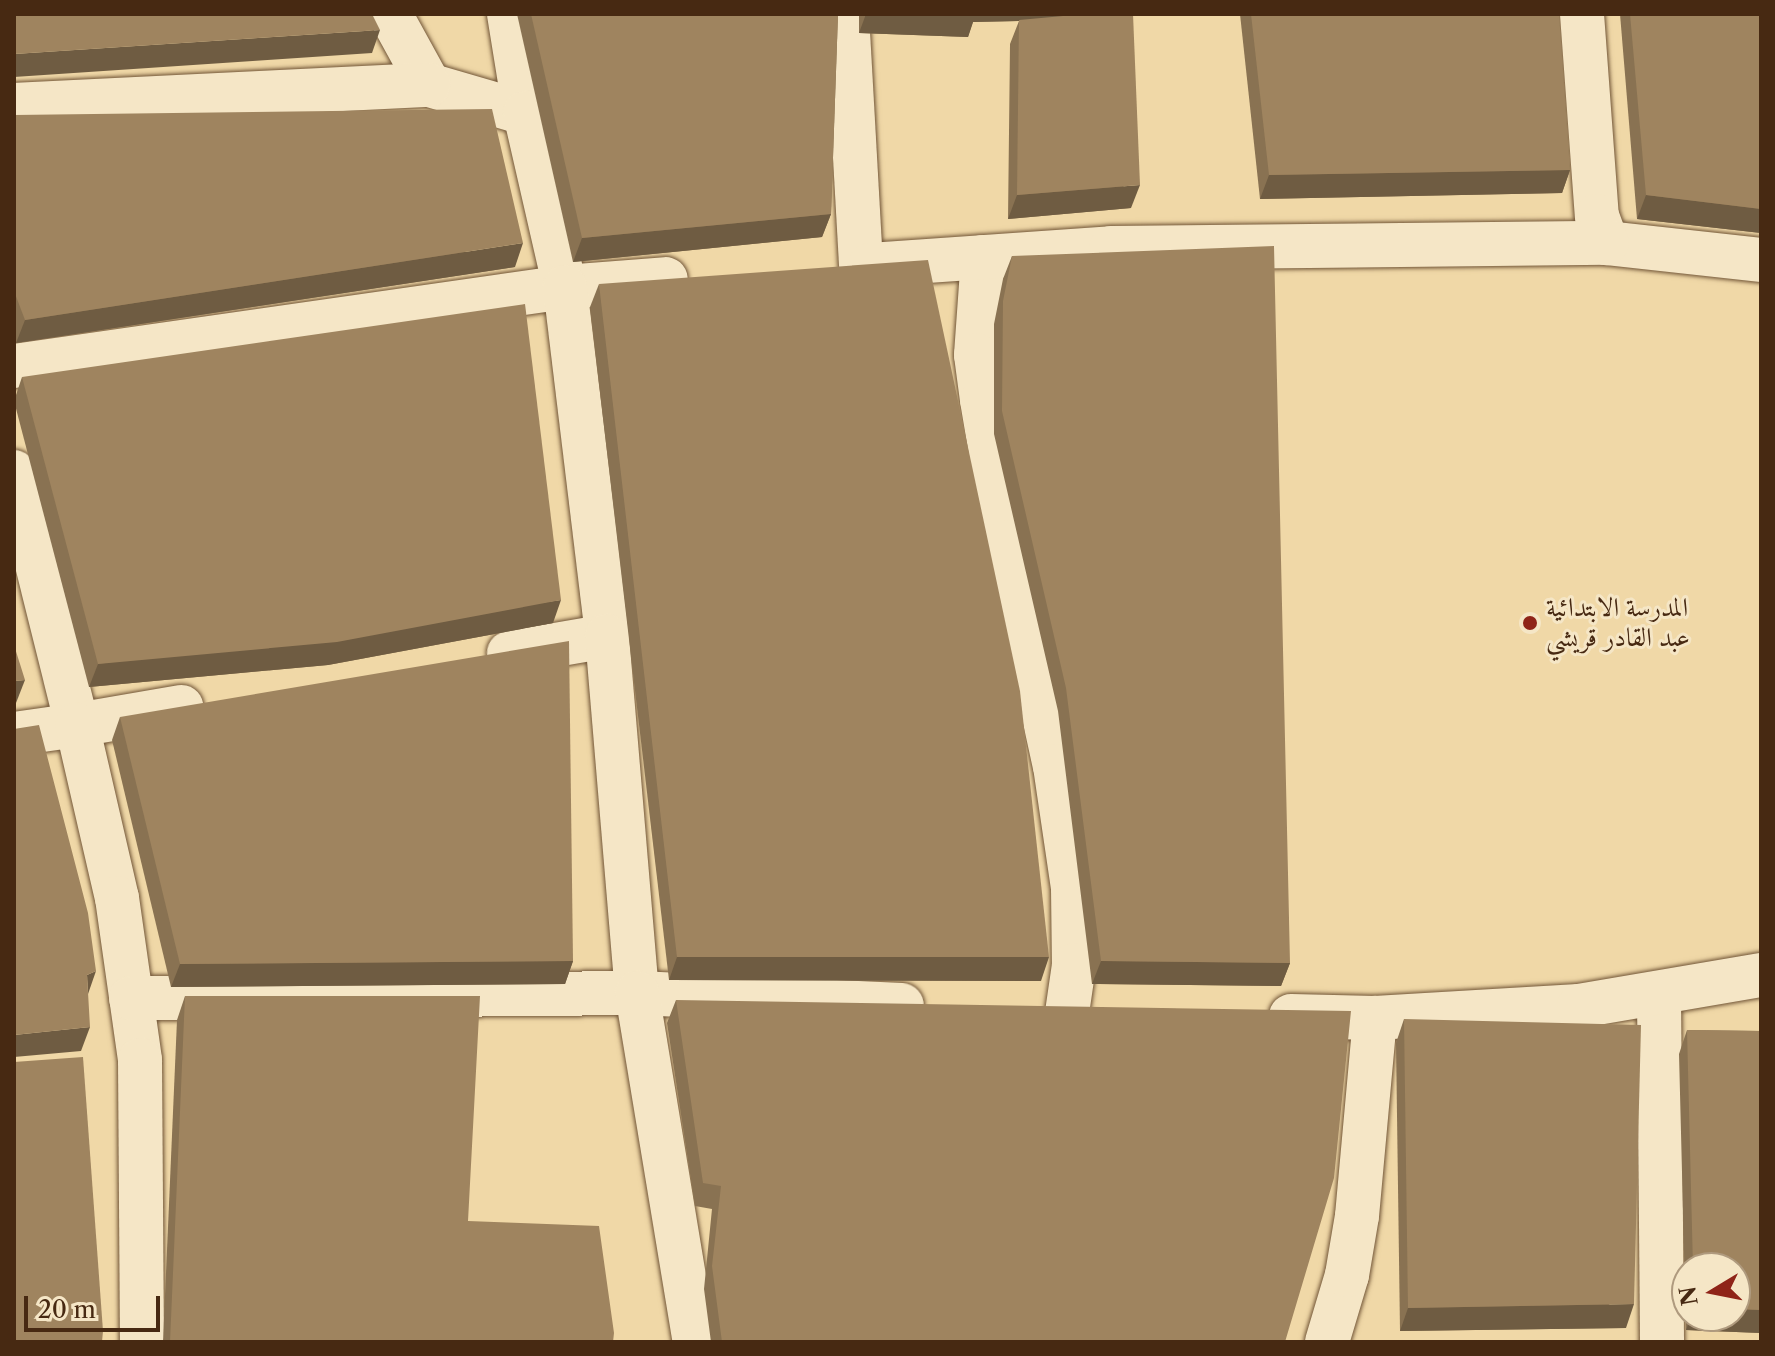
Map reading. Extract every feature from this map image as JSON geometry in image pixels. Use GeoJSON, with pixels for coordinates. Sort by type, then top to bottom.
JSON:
{"type":"FeatureCollection","features":[{"type":"Feature","properties":{"kind":"street"},"geometry":{"type":"LineString","coordinates":[[390,14],[429,85]]}},
{"type":"Feature","properties":{"kind":"street"},"geometry":{"type":"LineString","coordinates":[[509,14],[525,113],[565,287],[607,636],[637,993],[695,1342]]}},
{"type":"Feature","properties":{"kind":"street"},"geometry":{"type":"LineString","coordinates":[[847,14],[861,266]]}},
{"type":"Feature","properties":{"kind":"street"},"geometry":{"type":"LineString","coordinates":[[1582,14],[1597,216],[1607,243]]}},
{"type":"Feature","properties":{"kind":"street"},"geometry":{"type":"LineString","coordinates":[[14,105],[429,85],[525,113]]}},
{"type":"Feature","properties":{"kind":"street"},"geometry":{"type":"LineString","coordinates":[[814,269],[1111,248],[1607,243],[1761,260]]}},
{"type":"Feature","properties":{"kind":"street"},"geometry":{"type":"LineString","coordinates":[[983,257],[976,355],[982,400],[1006,542],[1055,766],[1073,888],[1074,965],[1067,1013]]}},
{"type":"Feature","properties":{"kind":"street"},"geometry":{"type":"LineString","coordinates":[[14,366],[565,287],[705,277]]}},
{"type":"Feature","properties":{"kind":"street"},"geometry":{"type":"LineString","coordinates":[[14,472],[117,898],[140,1060],[142,1342]]}},
{"type":"Feature","properties":{"kind":"street"},"geometry":{"type":"LineString","coordinates":[[467,660],[607,636]]}},
{"type":"Feature","properties":{"kind":"street"},"geometry":{"type":"LineString","coordinates":[[14,734],[217,701]]}},
{"type":"Feature","properties":{"kind":"street"},"geometry":{"type":"LineString","coordinates":[[1252,1016],[1375,1018],[1579,1006],[1659,995],[1761,975]]}},
{"type":"Feature","properties":{"kind":"street"},"geometry":{"type":"LineString","coordinates":[[131,998],[637,993],[940,1007]]}},
{"type":"Feature","properties":{"kind":"street"},"geometry":{"type":"LineString","coordinates":[[1659,995],[1662,1342]]}},
{"type":"Feature","properties":{"kind":"street"},"geometry":{"type":"LineString","coordinates":[[1019,1011],[1113,1014]]}},
{"type":"Feature","properties":{"kind":"street"},"geometry":{"type":"LineString","coordinates":[[1327,1342],[1347,1275],[1357,1216],[1375,1018]]}},
{"type":"Feature","properties":{"kind":"building"},"geometry":{"type":"Polygon","coordinates":[[[14,14],[372,14],[380,30],[14,54],[14,14]]]}},
{"type":"Feature","properties":{"kind":"building"},"geometry":{"type":"Polygon","coordinates":[[[531,14],[838,14],[831,214],[582,238],[531,14]]]}},
{"type":"Feature","properties":{"kind":"building"},"geometry":{"type":"Polygon","coordinates":[[[1085,14],[1133,14],[1140,185],[1017,195],[1019,20],[1085,14]]]}},
{"type":"Feature","properties":{"kind":"building"},"geometry":{"type":"Polygon","coordinates":[[[1251,14],[1559,14],[1570,170],[1269,175],[1251,14]]]}},
{"type":"Feature","properties":{"kind":"building"},"geometry":{"type":"Polygon","coordinates":[[[1630,14],[1761,14],[1761,209],[1646,195],[1630,14]]]}},
{"type":"Feature","properties":{"kind":"building"},"geometry":{"type":"Polygon","coordinates":[[[492,109],[523,243],[25,320],[14,291],[14,115],[492,109]]]}},
{"type":"Feature","properties":{"kind":"building"},"geometry":{"type":"Polygon","coordinates":[[[1274,246],[1290,963],[1101,961],[1066,688],[1002,411],[1003,301],[1012,256],[1274,246]]]}},
{"type":"Feature","properties":{"kind":"building"},"geometry":{"type":"Polygon","coordinates":[[[928,260],[1020,691],[1049,957],[677,957],[599,284],[928,260]]]}},
{"type":"Feature","properties":{"kind":"building"},"geometry":{"type":"Polygon","coordinates":[[[525,304],[561,600],[337,642],[98,664],[22,377],[525,304]]]}},
{"type":"Feature","properties":{"kind":"building"},"geometry":{"type":"Polygon","coordinates":[[[569,641],[573,961],[180,964],[120,717],[569,641]]]}},
{"type":"Feature","properties":{"kind":"building"},"geometry":{"type":"Polygon","coordinates":[[[14,645],[25,680],[14,681],[14,645]]]}},
{"type":"Feature","properties":{"kind":"building"},"geometry":{"type":"Polygon","coordinates":[[[39,725],[88,913],[96,971],[87,975],[90,1027],[14,1035],[14,729],[39,725]]]}},
{"type":"Feature","properties":{"kind":"building"},"geometry":{"type":"Polygon","coordinates":[[[185,996],[480,996],[468,1221],[599,1226],[613,1342],[170,1342],[185,996]]]}},
{"type":"Feature","properties":{"kind":"building"},"geometry":{"type":"Polygon","coordinates":[[[676,1000],[1351,1011],[1334,1178],[1285,1342],[722,1342],[712,1266],[721,1186],[703,1183],[676,1000]]]}},
{"type":"Feature","properties":{"kind":"building"},"geometry":{"type":"Polygon","coordinates":[[[1404,1019],[1641,1025],[1634,1304],[1408,1308],[1404,1019]]]}},
{"type":"Feature","properties":{"kind":"building"},"geometry":{"type":"Polygon","coordinates":[[[1687,1030],[1761,1031],[1761,1310],[1751,1310],[1751,1252],[1693,1252],[1687,1030]]]}},
{"type":"Feature","properties":{"kind":"building"},"geometry":{"type":"Polygon","coordinates":[[[83,1057],[102,1342],[14,1342],[14,1062],[83,1057]]]}},
{"type":"Feature","properties":{"kind":"place","name":"المدرسة الابتدائية عبد القادر قريشي"},"geometry":{"type":"Point","coordinates":[1530,623]}}]}
